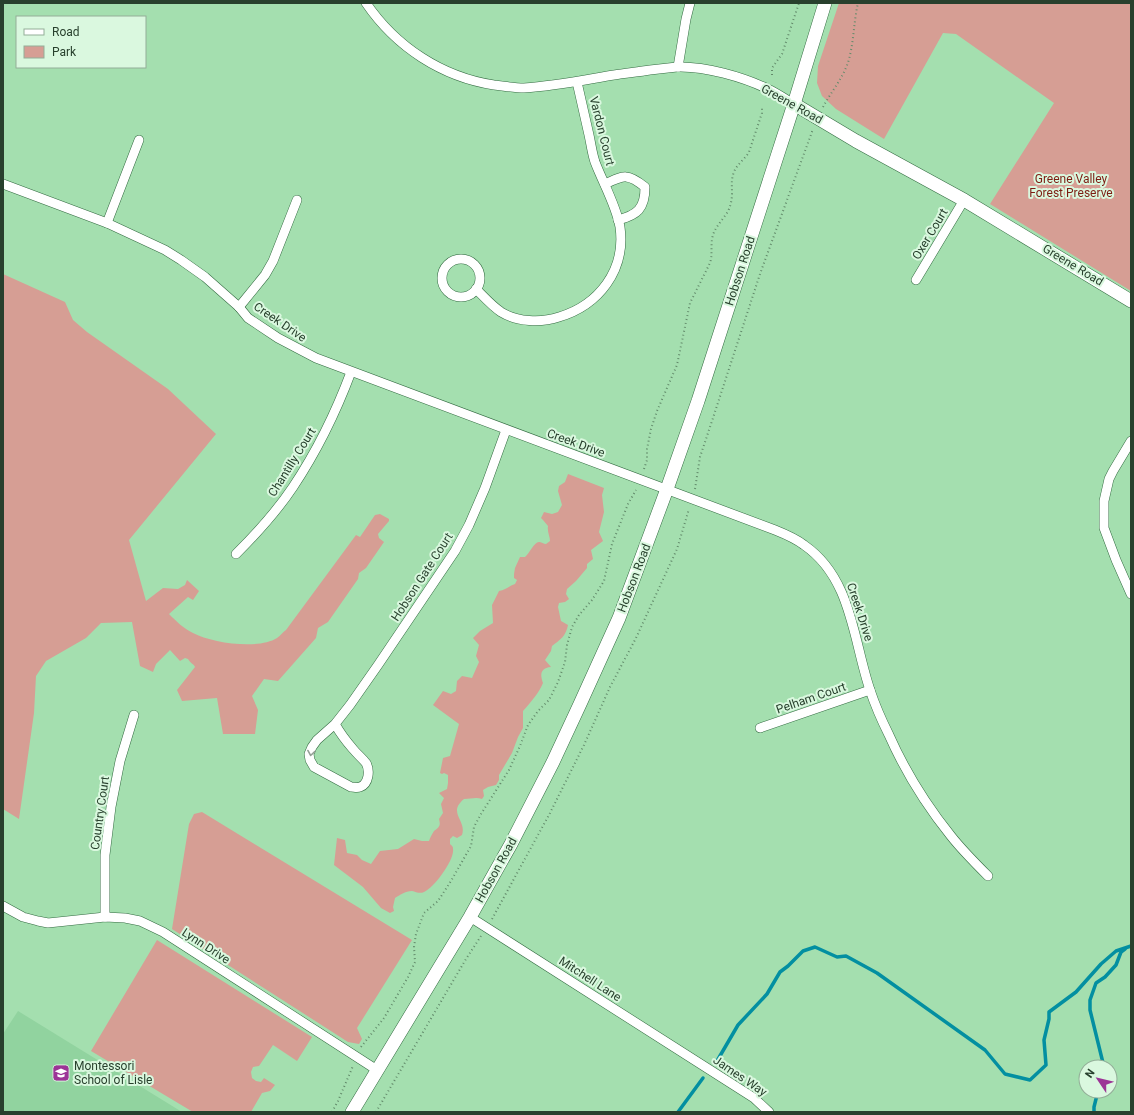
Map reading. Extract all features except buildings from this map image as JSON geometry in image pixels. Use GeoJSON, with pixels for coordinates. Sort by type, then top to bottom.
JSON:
{"type":"FeatureCollection","features":[{"type":"Feature","properties":{"kind":"main road","name":"Hobson Road"},"geometry":{"type":"LineString","coordinates":[[352,1112],[470,917],[525,816],[553,762],[619,618],[668,489],[698,401],[825,3]]}},
{"type":"Feature","properties":{"kind":"main road","name":"Greene Road"},"geometry":{"type":"LineString","coordinates":[[794,104],[856,141],[964,200],[1131,301]]}},
{"type":"Feature","properties":{"kind":"street","name":"Greene Road"},"geometry":{"type":"LineString","coordinates":[[366,3],[387,29],[411,51],[435,66],[460,77],[482,83],[524,88],[577,82],[614,75],[678,67],[700,69],[732,76],[768,89],[794,104]]}},
{"type":"Feature","properties":{"kind":"street"},"geometry":{"type":"LineString","coordinates":[[678,67],[690,3]]}},
{"type":"Feature","properties":{"kind":"street","name":"Vardon Court"},"geometry":{"type":"LineString","coordinates":[[476,289],[506,315],[521,319],[549,321],[577,310],[587,304],[599,294],[613,272],[620,245],[620,227],[612,200],[595,162],[577,82]]}},
{"type":"Feature","properties":{"kind":"street"},"geometry":{"type":"LineString","coordinates":[[107,223],[139,140]]}},
{"type":"Feature","properties":{"kind":"street","name":"Vardon Court"},"geometry":{"type":"LineString","coordinates":[[605,184],[617,178],[628,176],[645,187],[645,199],[639,210],[629,217],[618,220]]}},
{"type":"Feature","properties":{"kind":"street","name":"Creek Drive"},"geometry":{"type":"LineString","coordinates":[[3,184],[107,223],[165,250],[205,277],[239,307],[248,318],[278,338],[316,358],[506,430],[668,489],[789,536],[804,544],[817,555],[831,572],[840,588],[849,614],[870,690],[901,759],[925,800],[951,835],[988,876]]}},
{"type":"Feature","properties":{"kind":"street"},"geometry":{"type":"LineString","coordinates":[[239,307],[265,276],[273,261],[297,200]]}},
{"type":"Feature","properties":{"kind":"street","name":"Oxer Court"},"geometry":{"type":"LineString","coordinates":[[916,280],[964,200]]}},
{"type":"Feature","properties":{"kind":"street"},"geometry":{"type":"LineString","coordinates":[[458,258],[464,258],[470,261],[476,265],[479,270],[480,277],[476,289],[466,296],[460,297],[448,293],[442,282],[441,276],[443,269],[452,260],[458,258]]}},
{"type":"Feature","properties":{"kind":"street","name":"Chantilly Court"},"geometry":{"type":"LineString","coordinates":[[236,554],[253,537],[297,482],[311,459],[352,372]]}},
{"type":"Feature","properties":{"kind":"street","name":"Hobson Gate Court"},"geometry":{"type":"LineString","coordinates":[[335,724],[345,740],[366,763],[368,770],[367,778],[361,787],[356,788],[345,784],[314,767],[310,760],[309,754],[317,740],[335,724],[378,665],[455,551],[469,525],[485,488],[506,430]]}},
{"type":"Feature","properties":{"kind":"street"},"geometry":{"type":"LineString","coordinates":[[1131,441],[1109,479],[1104,501],[1104,528],[1131,594]]}},
{"type":"Feature","properties":{"kind":"street","name":"Pelham Court"},"geometry":{"type":"LineString","coordinates":[[760,728],[870,690]]}},
{"type":"Feature","properties":{"kind":"street","name":"Country Court"},"geometry":{"type":"LineString","coordinates":[[105,917],[105,855],[111,807],[120,761],[134,715]]}},
{"type":"Feature","properties":{"kind":"street","name":"Lynn Drive"},"geometry":{"type":"LineString","coordinates":[[3,906],[23,916],[48,923],[105,917],[125,918],[140,921],[163,932],[377,1070]]}},
{"type":"Feature","properties":{"kind":"street","name":"Mitchell Lane"},"geometry":{"type":"LineString","coordinates":[[470,917],[696,1061]]}},
{"type":"Feature","properties":{"kind":"street","name":"James Way"},"geometry":{"type":"LineString","coordinates":[[696,1061],[754,1098],[769,1112]]}},
{"type":"Feature","properties":{"kind":"path"},"geometry":{"type":"LineString","coordinates":[[772,75],[772,68],[782,54],[799,3]]}},
{"type":"Feature","properties":{"kind":"path"},"geometry":{"type":"LineString","coordinates":[[829,94],[840,79],[850,56],[854,17],[858,3]]}},
{"type":"Feature","properties":{"kind":"path"},"geometry":{"type":"LineString","coordinates":[[644,469],[647,460],[647,449],[651,429],[657,411],[677,366],[690,302],[710,263],[712,257],[713,235],[719,224],[726,216],[731,201],[733,172],[749,152],[762,113],[762,107]]}},
{"type":"Feature","properties":{"kind":"path"},"geometry":{"type":"LineString","coordinates":[[332,1112],[363,1044],[384,1018],[415,962],[414,947],[416,934],[424,913],[438,901],[451,881],[471,846],[474,827],[509,770],[528,725],[538,711],[549,700],[558,682],[565,662],[567,645],[572,627],[604,581],[612,544],[628,504],[636,490]]}},
{"type":"Feature","properties":{"kind":"path"},"geometry":{"type":"LineString","coordinates":[[376,1112],[466,959]]}},
{"type":"Feature","properties":{"kind":"shaded area","name":"Montessori School of Lisle"},"geometry":{"type":"Polygon","coordinates":[[[18,1011],[182,1112],[3,1112],[3,1034],[18,1011]]]}},
{"type":"Feature","properties":{"kind":"green space","name":"Greene Valley Forest Preserve"},"geometry":{"type":"Polygon","coordinates":[[[839,3],[1131,3],[1131,291],[990,204],[1054,103],[956,34],[943,33],[884,139],[836,109],[822,96],[817,83],[818,66],[839,3]]]}},
{"type":"Feature","properties":{"kind":"green space"},"geometry":{"type":"Polygon","coordinates":[[[3,274],[65,302],[73,320],[87,332],[168,389],[216,434],[129,540],[146,601],[163,588],[178,589],[185,585],[187,580],[199,591],[193,600],[188,597],[169,614],[186,629],[201,637],[235,644],[259,644],[269,642],[277,638],[286,630],[356,535],[360,537],[375,515],[380,514],[389,519],[378,534],[379,538],[384,542],[366,568],[359,573],[358,579],[328,622],[318,628],[316,638],[278,681],[264,679],[252,696],[258,710],[255,734],[223,734],[217,698],[182,701],[177,690],[195,667],[188,659],[185,658],[180,661],[170,650],[156,664],[153,672],[140,666],[132,622],[101,623],[86,638],[46,661],[36,676],[34,713],[19,819],[3,809],[3,274]]]}},
{"type":"Feature","properties":{"kind":"green space"},"geometry":{"type":"Polygon","coordinates":[[[568,474],[604,488],[602,495],[604,512],[599,532],[603,541],[591,550],[593,559],[587,564],[587,568],[576,581],[567,589],[566,594],[569,599],[565,602],[559,603],[558,607],[561,621],[568,625],[566,632],[558,642],[552,646],[551,651],[545,660],[551,667],[543,670],[541,677],[543,683],[534,698],[523,711],[523,728],[512,753],[499,775],[499,780],[496,785],[483,790],[484,796],[482,799],[464,799],[459,804],[457,813],[462,825],[462,835],[457,838],[453,836],[450,839],[450,844],[453,847],[453,854],[443,873],[433,885],[424,892],[420,893],[409,891],[395,898],[393,907],[394,911],[390,913],[381,908],[363,887],[334,865],[337,838],[345,840],[347,853],[357,855],[362,860],[371,864],[380,851],[398,849],[414,839],[429,841],[434,831],[439,826],[439,819],[443,813],[441,804],[444,798],[439,793],[447,789],[448,783],[448,775],[440,773],[443,758],[450,756],[459,724],[433,705],[443,691],[451,694],[456,691],[457,681],[462,676],[472,678],[479,662],[476,656],[479,645],[473,638],[480,631],[493,623],[492,605],[499,591],[515,584],[517,580],[514,578],[515,568],[520,557],[525,557],[537,543],[540,542],[546,544],[550,541],[548,526],[541,518],[544,512],[552,514],[558,512],[562,505],[558,491],[559,486],[565,482],[568,474]]]}},
{"type":"Feature","properties":{"kind":"green space"},"geometry":{"type":"Polygon","coordinates":[[[202,812],[412,940],[357,1028],[362,1039],[359,1044],[348,1042],[172,929],[189,824],[194,814],[202,812]]]}},
{"type":"Feature","properties":{"kind":"green space"},"geometry":{"type":"Polygon","coordinates":[[[157,940],[312,1037],[297,1061],[273,1045],[259,1066],[253,1067],[251,1072],[252,1078],[261,1082],[264,1078],[275,1085],[270,1091],[262,1093],[251,1112],[193,1112],[91,1051],[157,940]]]}},
{"type":"Feature","properties":{"kind":"waterway"},"geometry":{"type":"LineString","coordinates":[[717,1061],[738,1025],[767,994],[780,972],[803,951],[815,947],[837,957],[846,956],[877,973],[985,1050],[1005,1074],[1030,1080],[1046,1065],[1044,1040],[1049,1019],[1049,1012],[1076,992],[1101,964],[1116,951],[1131,946]]}},
{"type":"Feature","properties":{"kind":"waterway"},"geometry":{"type":"LineString","coordinates":[[1102,1059],[1090,1010],[1090,1000],[1096,983],[1105,977],[1116,965],[1121,952],[1125,949]]}},
{"type":"Feature","properties":{"kind":"waterway"},"geometry":{"type":"LineString","coordinates":[[678,1112],[703,1078]]}},
{"type":"Feature","properties":{"kind":"waterway"},"geometry":{"type":"LineString","coordinates":[[1094,1112],[1096,1099]]}},
{"type":"Feature","properties":{"kind":"place","name":"Montessori School of Lisle"},"geometry":{"type":"Point","coordinates":[61,1073]}}]}
